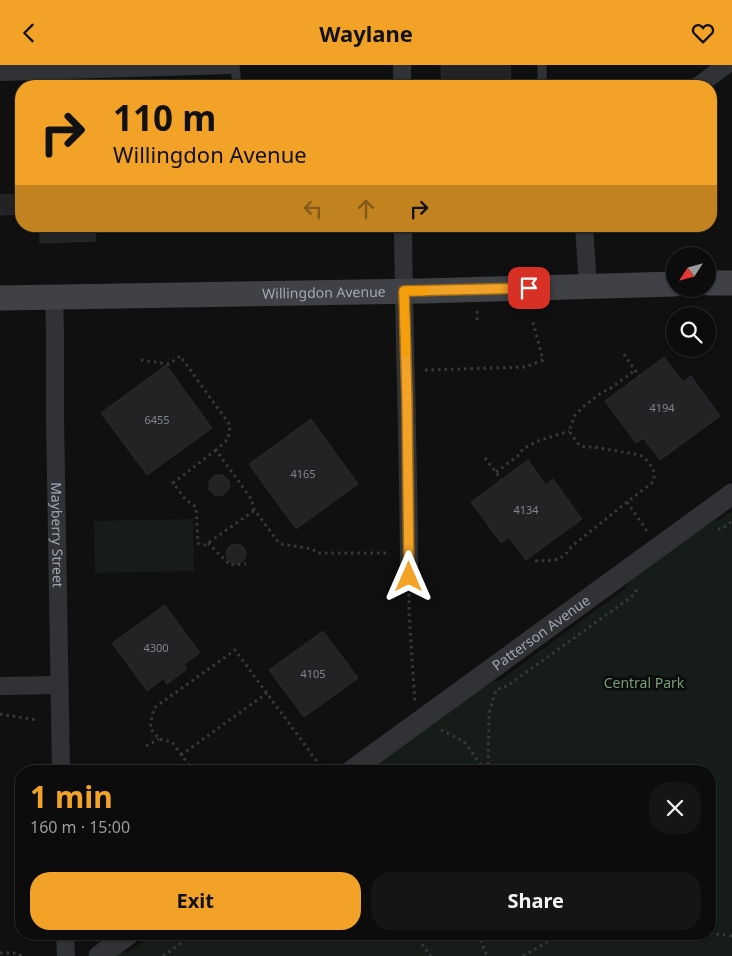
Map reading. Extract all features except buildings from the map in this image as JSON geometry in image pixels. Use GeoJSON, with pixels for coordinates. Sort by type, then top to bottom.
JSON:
{"type":"FeatureCollection","features":[{"type":"Feature","properties":{"kind":"main road"},"geometry":{"type":"LineString","coordinates":[[716,283],[732,283]]}},
{"type":"Feature","properties":{"kind":"main road","name":"Willingdon Avenue"},"geometry":{"type":"LineString","coordinates":[[0,298],[666,284]]}},
{"type":"Feature","properties":{"kind":"street"},"geometry":{"type":"LineString","coordinates":[[0,72],[230,65]]}},
{"type":"Feature","properties":{"kind":"street"},"geometry":{"type":"LineString","coordinates":[[402,65],[402,80]]}},
{"type":"Feature","properties":{"kind":"street"},"geometry":{"type":"LineString","coordinates":[[706,80],[726,65]]}},
{"type":"Feature","properties":{"kind":"street"},"geometry":{"type":"LineString","coordinates":[[403,232],[409,577]]}},
{"type":"Feature","properties":{"kind":"street"},"geometry":{"type":"LineString","coordinates":[[584,232],[588,286]]}},
{"type":"Feature","properties":{"kind":"street","name":"Mayberry Street"},"geometry":{"type":"LineString","coordinates":[[54,297],[61,765]]}},
{"type":"Feature","properties":{"kind":"street","name":"Patterson Avenue"},"geometry":{"type":"LineString","coordinates":[[359,765],[732,494]]}},
{"type":"Feature","properties":{"kind":"street"},"geometry":{"type":"LineString","coordinates":[[0,687],[59,685]]}},
{"type":"Feature","properties":{"kind":"street"},"geometry":{"type":"LineString","coordinates":[[65,940],[66,956]]}},
{"type":"Feature","properties":{"kind":"street"},"geometry":{"type":"LineString","coordinates":[[99,956],[121,940]]}},
{"type":"Feature","properties":{"kind":"lane"},"geometry":{"type":"LineString","coordinates":[[235,65],[236,80]]}},
{"type":"Feature","properties":{"kind":"lane"},"geometry":{"type":"LineString","coordinates":[[542,65],[542,80]]}},
{"type":"Feature","properties":{"kind":"path"},"geometry":{"type":"LineString","coordinates":[[477,311],[477,320]]}},
{"type":"Feature","properties":{"kind":"path"},"geometry":{"type":"LineString","coordinates":[[425,370],[526,367],[543,361],[532,319]]}},
{"type":"Feature","properties":{"kind":"path"},"geometry":{"type":"LineString","coordinates":[[624,354],[639,375]]}},
{"type":"Feature","properties":{"kind":"path"},"geometry":{"type":"LineString","coordinates":[[141,360],[169,363],[180,356],[230,425],[228,439],[173,483],[185,499],[196,507],[198,543],[205,545],[255,510]]}},
{"type":"Feature","properties":{"kind":"path"},"geometry":{"type":"LineString","coordinates":[[496,472],[528,446],[568,431],[575,415],[584,406],[635,370]]}},
{"type":"Feature","properties":{"kind":"path"},"geometry":{"type":"LineString","coordinates":[[535,561],[562,558],[571,547],[655,479],[655,473],[652,468],[646,459],[640,455],[579,445],[568,431]]}},
{"type":"Feature","properties":{"kind":"path"},"geometry":{"type":"LineString","coordinates":[[216,450],[252,500],[255,510],[279,543],[312,549],[318,553],[386,553]]}},
{"type":"Feature","properties":{"kind":"path"},"geometry":{"type":"LineString","coordinates":[[485,457],[501,479]]}},
{"type":"Feature","properties":{"kind":"path"},"geometry":{"type":"LineString","coordinates":[[627,502],[647,531]]}},
{"type":"Feature","properties":{"kind":"path"},"geometry":{"type":"LineString","coordinates":[[208,543],[230,565],[246,564]]}},
{"type":"Feature","properties":{"kind":"path"},"geometry":{"type":"LineString","coordinates":[[409,609],[414,695]]}},
{"type":"Feature","properties":{"kind":"path"},"geometry":{"type":"LineString","coordinates":[[188,765],[172,742],[159,739],[150,727],[154,709],[235,650],[320,765]]}},
{"type":"Feature","properties":{"kind":"path"},"geometry":{"type":"LineString","coordinates":[[486,765],[490,713],[497,689]]}},
{"type":"Feature","properties":{"kind":"path"},"geometry":{"type":"LineString","coordinates":[[181,755],[267,693]]}},
{"type":"Feature","properties":{"kind":"path"},"geometry":{"type":"LineString","coordinates":[[0,714],[37,720]]}},
{"type":"Feature","properties":{"kind":"path"},"geometry":{"type":"LineString","coordinates":[[436,728],[465,743],[482,765]]}},
{"type":"Feature","properties":{"kind":"path"},"geometry":{"type":"LineString","coordinates":[[146,746],[159,739]]}},
{"type":"Feature","properties":{"kind":"path"},"geometry":{"type":"LineString","coordinates":[[716,934],[732,936]]}},
{"type":"Feature","properties":{"kind":"path"},"geometry":{"type":"LineString","coordinates":[[162,956],[179,945],[183,940]]}},
{"type":"Feature","properties":{"kind":"path"},"geometry":{"type":"LineString","coordinates":[[419,940],[431,956]]}},
{"type":"Feature","properties":{"kind":"path"},"geometry":{"type":"LineString","coordinates":[[480,940],[487,956]]}},
{"type":"Feature","properties":{"kind":"path"},"geometry":{"type":"LineString","coordinates":[[522,956],[550,940]]}},
{"type":"Feature","properties":{"kind":"path"},"geometry":{"type":"LineString","coordinates":[[0,953],[16,953],[22,956]]}},
{"type":"Feature","properties":{"kind":"green space","name":"Central Park"},"geometry":{"type":"Polygon","coordinates":[[[732,511],[732,956],[114,956],[130,951],[146,940],[716,940],[716,765],[376,765],[491,681],[500,680],[625,589],[629,580],[709,521],[719,520],[732,511]]]}},
{"type":"Feature","properties":{"kind":"green space"},"geometry":{"type":"Polygon","coordinates":[[[193,519],[194,571],[95,573],[94,521],[193,519]]]}},
{"type":"Feature","properties":{"kind":"slow traffic"},"geometry":{"type":"LineString","coordinates":[[406,352],[404,291],[424,291]]}},
{"type":"Feature","properties":{"kind":"route"},"geometry":{"type":"LineString","coordinates":[[409,577],[404,291],[529,288]]}}]}
